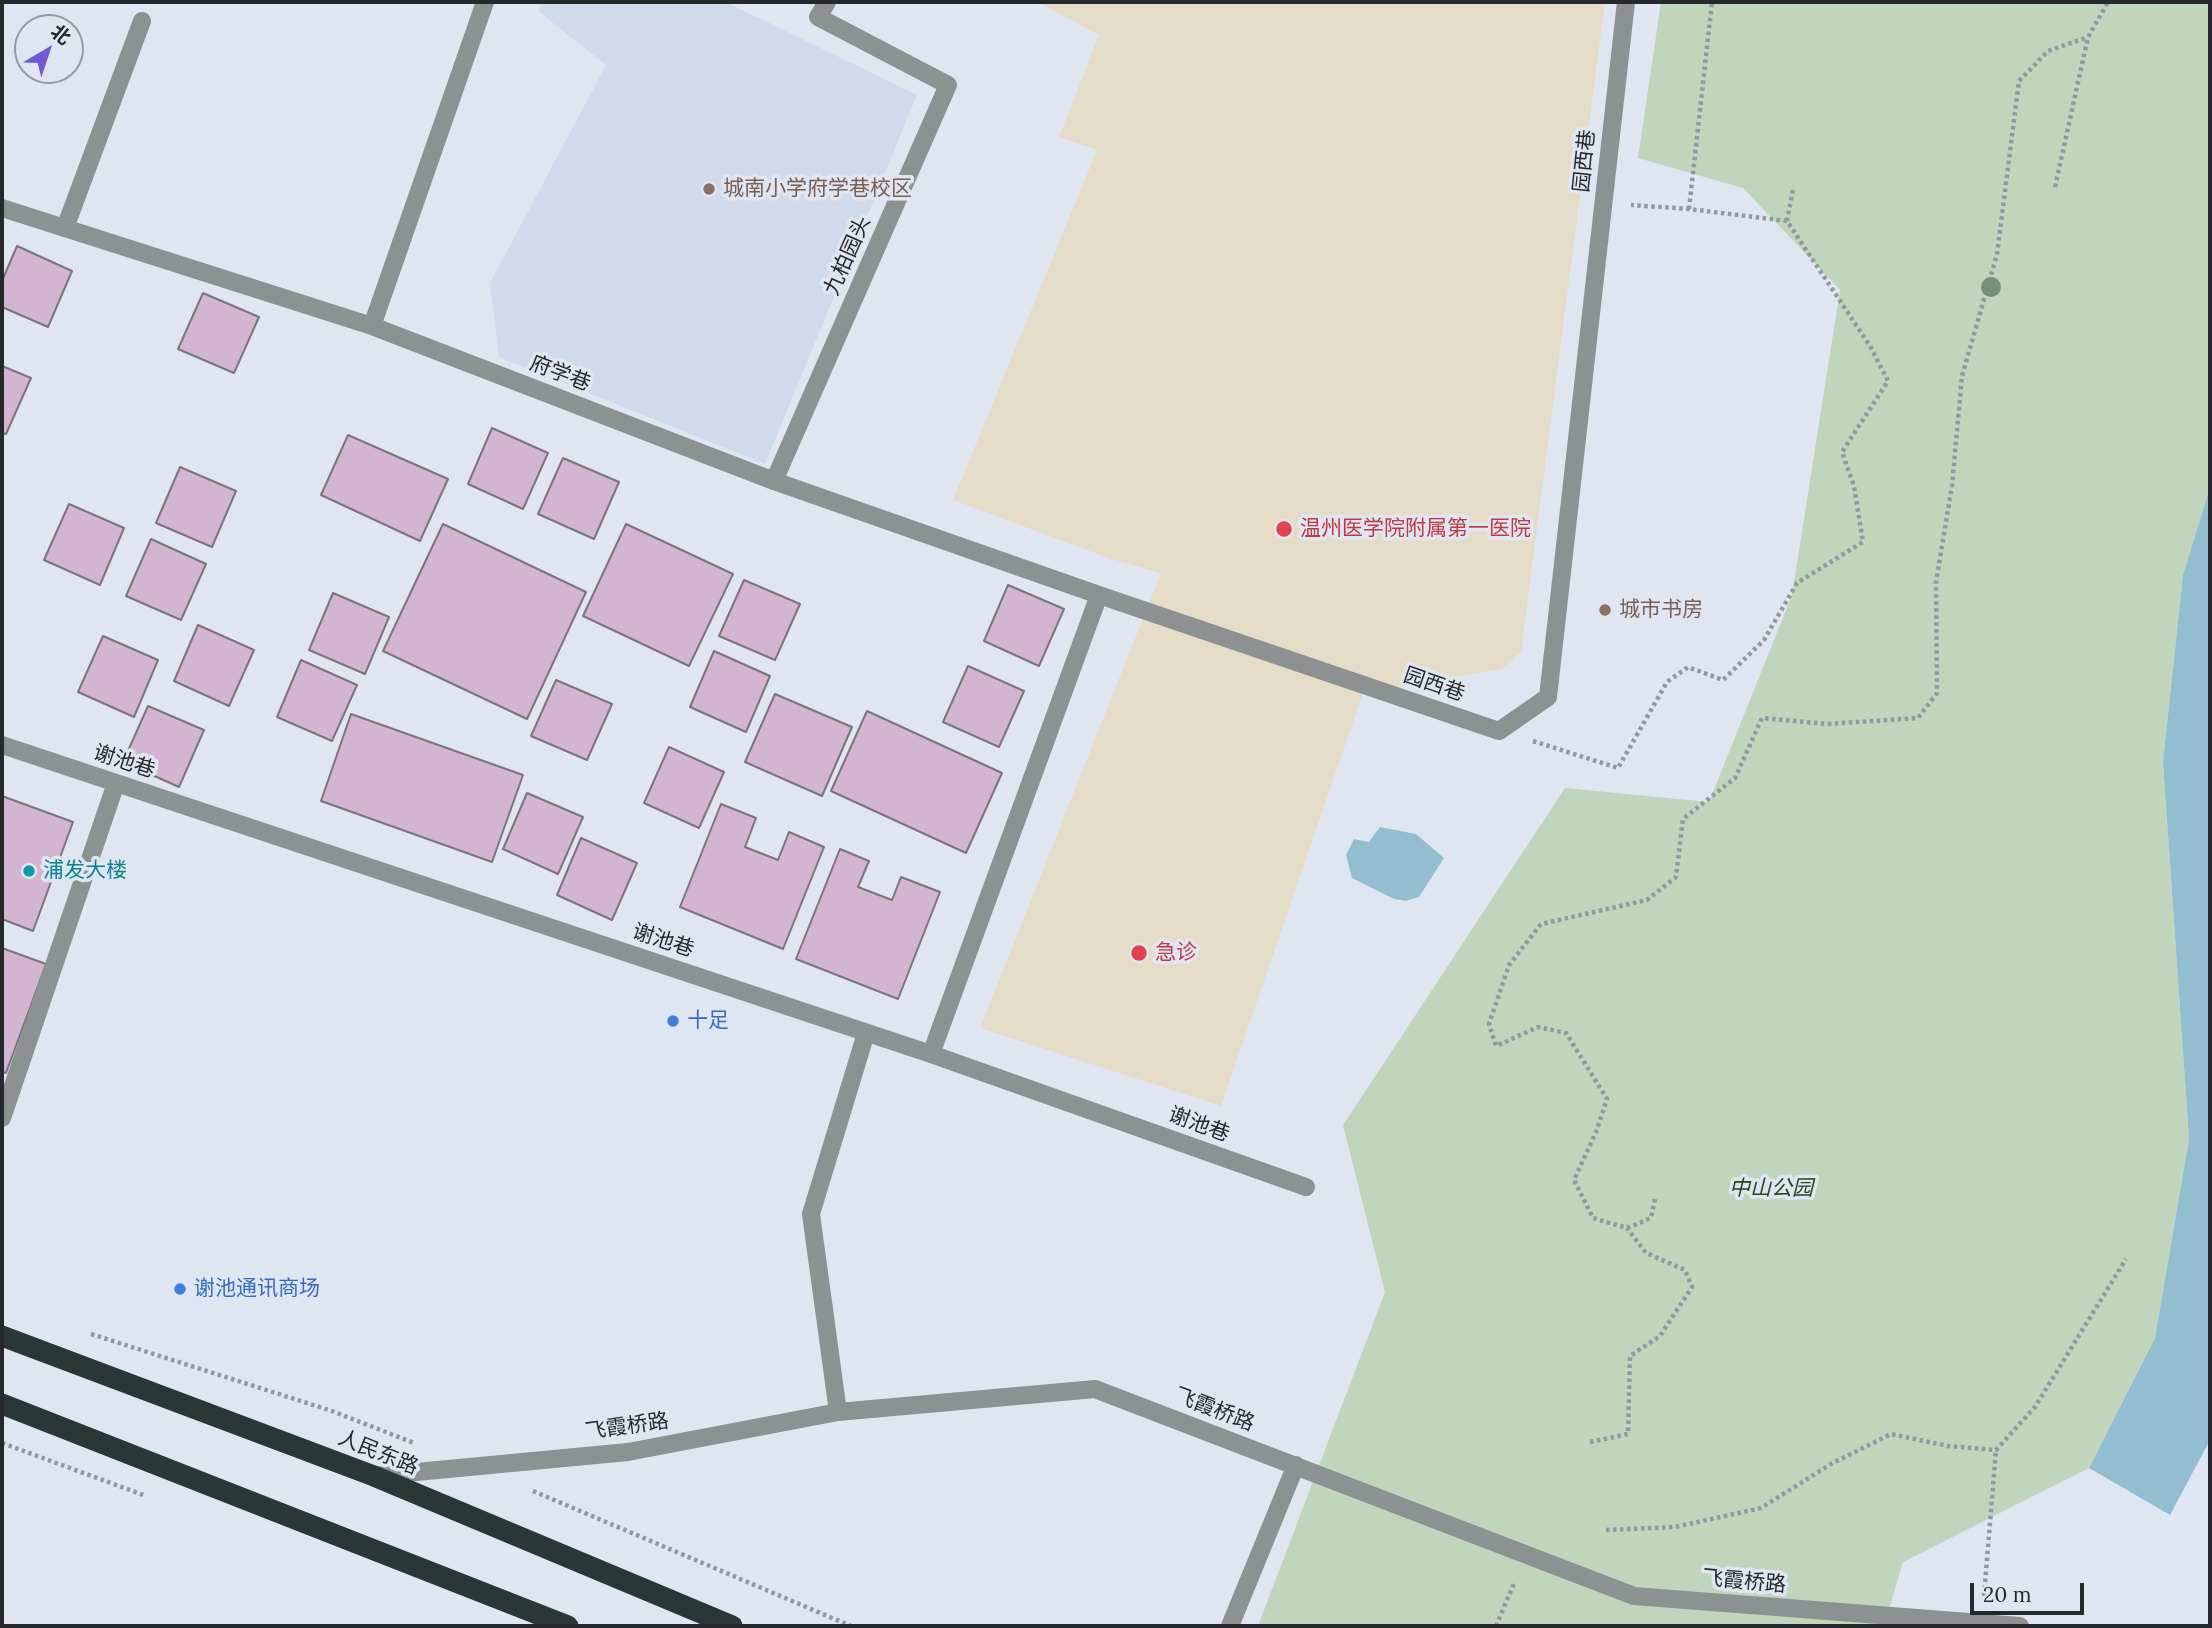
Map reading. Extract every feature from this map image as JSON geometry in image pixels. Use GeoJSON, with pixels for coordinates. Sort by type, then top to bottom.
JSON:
{"type":"FeatureCollection","features":[{"type":"Feature","properties":{"kind":"highway","name":"人民东路"},"geometry":{"type":"LineString","coordinates":[[2,1336],[374,1476],[732,1626]]}},
{"type":"Feature","properties":{"kind":"highway"},"geometry":{"type":"LineString","coordinates":[[2,1404],[569,1626]]}},
{"type":"Feature","properties":{"kind":"street"},"geometry":{"type":"LineString","coordinates":[[372,326],[485,2]]}},
{"type":"Feature","properties":{"kind":"street","name":"九柏园头"},"geometry":{"type":"LineString","coordinates":[[774,481],[948,85],[818,18],[827,2]]}},
{"type":"Feature","properties":{"kind":"street","name":"园西巷"},"geometry":{"type":"LineString","coordinates":[[1099,595],[1499,731],[1548,697],[1626,2]]}},
{"type":"Feature","properties":{"kind":"street"},"geometry":{"type":"LineString","coordinates":[[65,228],[142,21]]}},
{"type":"Feature","properties":{"kind":"street","name":"府学巷"},"geometry":{"type":"LineString","coordinates":[[2,208],[372,326],[774,481],[1099,595]]}},
{"type":"Feature","properties":{"kind":"street"},"geometry":{"type":"LineString","coordinates":[[931,1054],[1099,595]]}},
{"type":"Feature","properties":{"kind":"street","name":"谢池巷"},"geometry":{"type":"LineString","coordinates":[[2,745],[931,1054],[1307,1187]]}},
{"type":"Feature","properties":{"kind":"street"},"geometry":{"type":"LineString","coordinates":[[2,1118],[116,783]]}},
{"type":"Feature","properties":{"kind":"street"},"geometry":{"type":"LineString","coordinates":[[838,1412],[811,1214],[866,1033]]}},
{"type":"Feature","properties":{"kind":"street","name":"飞霞桥路"},"geometry":{"type":"LineString","coordinates":[[374,1476],[628,1452],[838,1412],[1095,1389],[1634,1596],[1873,1621],[2020,1626]]}},
{"type":"Feature","properties":{"kind":"street"},"geometry":{"type":"LineString","coordinates":[[1230,1626],[1296,1465]]}},
{"type":"Feature","properties":{"kind":"path"},"geometry":{"type":"LineString","coordinates":[[1689,209],[1712,2]]}},
{"type":"Feature","properties":{"kind":"path"},"geometry":{"type":"LineString","coordinates":[[2054,187],[2088,37],[2108,2]]}},
{"type":"Feature","properties":{"kind":"path"},"geometry":{"type":"LineString","coordinates":[[1590,1442],[1628,1434],[1630,1356],[1660,1336],[1692,1287],[1685,1270],[1646,1253],[1627,1228],[1593,1218],[1574,1180],[1596,1132],[1606,1099],[1566,1033],[1538,1027],[1496,1046],[1489,1024],[1509,965],[1541,924],[1647,900],[1676,877],[1683,819],[1735,778],[1762,718],[1827,724],[1918,718],[1937,693],[1936,582],[1952,486],[1962,376],[1997,254],[2019,81],[2048,51],[2088,37]]}},
{"type":"Feature","properties":{"kind":"path"},"geometry":{"type":"LineString","coordinates":[[1499,731],[1618,768],[1667,682],[1688,667],[1723,680],[1764,640],[1797,583],[1863,542],[1854,486],[1842,452],[1888,381],[1870,346],[1787,220],[1793,189]]}},
{"type":"Feature","properties":{"kind":"path"},"geometry":{"type":"LineString","coordinates":[[1604,202],[1787,220]]}},
{"type":"Feature","properties":{"kind":"path"},"geometry":{"type":"LineString","coordinates":[[1627,1228],[1651,1218],[1654,1199]]}},
{"type":"Feature","properties":{"kind":"path"},"geometry":{"type":"LineString","coordinates":[[1982,1623],[1996,1450],[2035,1407],[2126,1259]]}},
{"type":"Feature","properties":{"kind":"path"},"geometry":{"type":"LineString","coordinates":[[1606,1530],[1675,1527],[1761,1508],[1831,1464],[1891,1434],[1948,1446],[1996,1450]]}},
{"type":"Feature","properties":{"kind":"path"},"geometry":{"type":"LineString","coordinates":[[1496,1626],[1526,1555]]}},
{"type":"Feature","properties":{"kind":"shaded area","name":"城南小学府学巷校区"},"geometry":{"type":"Polygon","coordinates":[[[542,2],[726,2],[917,95],[765,464],[499,357],[490,283],[606,65],[538,11],[542,2]]]}},
{"type":"Feature","properties":{"kind":"shaded area","name":"温州医学院附属第一医院"},"geometry":{"type":"Polygon","coordinates":[[[1038,2],[1605,2],[1521,652],[1502,669],[1363,693],[1221,1106],[980,1028],[1161,573],[1111,559],[953,500],[1097,150],[1059,137],[1099,35],[1038,2]]]}},
{"type":"Feature","properties":{"kind":"green space","name":"中山公园"},"geometry":{"type":"Polygon","coordinates":[[[1661,2],[2210,2],[2210,487],[2183,575],[2163,762],[2189,1139],[2155,1338],[2089,1468],[1903,1562],[1884,1626],[1258,1626],[1385,1292],[1343,1125],[1565,788],[1709,802],[1792,595],[1840,290],[1743,188],[1638,158],[1661,2]]]}},
{"type":"Feature","properties":{"kind":"water"},"geometry":{"type":"Polygon","coordinates":[[[2210,487],[2210,1440],[2170,1515],[2089,1468],[2155,1338],[2189,1139],[2163,762],[2183,575],[2210,487]]]}},
{"type":"Feature","properties":{"kind":"water"},"geometry":{"type":"Polygon","coordinates":[[[1380,827],[1416,834],[1444,858],[1419,897],[1406,901],[1394,899],[1352,878],[1346,855],[1354,839],[1369,842],[1380,827]]]}},
{"type":"Feature","properties":{"kind":"building"},"geometry":{"type":"Polygon","coordinates":[[[17,246],[72,271],[48,327],[2,307],[2,281],[17,246]]]}},
{"type":"Feature","properties":{"kind":"building"},"geometry":{"type":"Polygon","coordinates":[[[203,293],[259,317],[234,373],[178,349],[203,293]]]}},
{"type":"Feature","properties":{"kind":"building"},"geometry":{"type":"Polygon","coordinates":[[[2,366],[31,378],[6,434],[2,433],[2,366]]]}},
{"type":"Feature","properties":{"kind":"building"},"geometry":{"type":"Polygon","coordinates":[[[492,428],[548,453],[523,509],[468,484],[492,428]]]}},
{"type":"Feature","properties":{"kind":"building"},"geometry":{"type":"Polygon","coordinates":[[[348,435],[448,479],[420,541],[321,495],[348,435]]]}},
{"type":"Feature","properties":{"kind":"building"},"geometry":{"type":"Polygon","coordinates":[[[563,458],[619,482],[594,539],[538,514],[563,458]]]}},
{"type":"Feature","properties":{"kind":"building"},"geometry":{"type":"Polygon","coordinates":[[[180,467],[236,491],[212,547],[156,523],[180,467]]]}},
{"type":"Feature","properties":{"kind":"building"},"geometry":{"type":"Polygon","coordinates":[[[69,504],[124,528],[100,585],[44,560],[69,504]]]}},
{"type":"Feature","properties":{"kind":"building"},"geometry":{"type":"Polygon","coordinates":[[[443,524],[586,592],[527,719],[383,651],[443,524]]]}},
{"type":"Feature","properties":{"kind":"building"},"geometry":{"type":"Polygon","coordinates":[[[626,524],[733,574],[689,666],[583,616],[626,524]]]}},
{"type":"Feature","properties":{"kind":"building"},"geometry":{"type":"Polygon","coordinates":[[[151,539],[206,564],[181,620],[126,596],[151,539]]]}},
{"type":"Feature","properties":{"kind":"building"},"geometry":{"type":"Polygon","coordinates":[[[744,580],[800,604],[775,660],[719,636],[744,580]]]}},
{"type":"Feature","properties":{"kind":"building"},"geometry":{"type":"Polygon","coordinates":[[[1008,585],[1064,609],[1039,666],[984,641],[1008,585]]]}},
{"type":"Feature","properties":{"kind":"building"},"geometry":{"type":"Polygon","coordinates":[[[333,593],[389,617],[365,674],[309,650],[333,593]]]}},
{"type":"Feature","properties":{"kind":"building"},"geometry":{"type":"Polygon","coordinates":[[[198,625],[254,650],[229,706],[174,681],[198,625]]]}},
{"type":"Feature","properties":{"kind":"building"},"geometry":{"type":"Polygon","coordinates":[[[103,636],[158,660],[134,717],[78,692],[103,636]]]}},
{"type":"Feature","properties":{"kind":"building"},"geometry":{"type":"Polygon","coordinates":[[[714,651],[770,676],[746,732],[690,707],[714,651]]]}},
{"type":"Feature","properties":{"kind":"building"},"geometry":{"type":"Polygon","coordinates":[[[301,660],[357,685],[332,741],[277,717],[301,660]]]}},
{"type":"Feature","properties":{"kind":"building"},"geometry":{"type":"Polygon","coordinates":[[[968,666],[1024,691],[999,747],[943,722],[968,666]]]}},
{"type":"Feature","properties":{"kind":"building"},"geometry":{"type":"Polygon","coordinates":[[[556,680],[612,704],[587,760],[531,736],[556,680]]]}},
{"type":"Feature","properties":{"kind":"building"},"geometry":{"type":"Polygon","coordinates":[[[775,694],[852,727],[822,796],[745,762],[775,694]]]}},
{"type":"Feature","properties":{"kind":"building"},"geometry":{"type":"Polygon","coordinates":[[[148,706],[204,730],[179,787],[123,762],[148,706]]]}},
{"type":"Feature","properties":{"kind":"building"},"geometry":{"type":"Polygon","coordinates":[[[867,711],[1002,773],[966,853],[831,791],[867,711]]]}},
{"type":"Feature","properties":{"kind":"building"},"geometry":{"type":"Polygon","coordinates":[[[351,714],[523,775],[492,862],[321,801],[351,714]]]}},
{"type":"Feature","properties":{"kind":"building"},"geometry":{"type":"Polygon","coordinates":[[[669,747],[724,772],[699,828],[644,803],[669,747]]]}},
{"type":"Feature","properties":{"kind":"building"},"geometry":{"type":"Polygon","coordinates":[[[527,793],[583,817],[558,874],[503,849],[527,793]]]}},
{"type":"Feature","properties":{"kind":"building","name":"浦发大楼"},"geometry":{"type":"Polygon","coordinates":[[[2,796],[73,822],[33,931],[2,919],[2,796]]]}},
{"type":"Feature","properties":{"kind":"building"},"geometry":{"type":"Polygon","coordinates":[[[721,804],[756,818],[745,847],[778,860],[789,832],[824,847],[783,949],[680,907],[721,804]]]}},
{"type":"Feature","properties":{"kind":"building"},"geometry":{"type":"Polygon","coordinates":[[[581,838],[637,863],[612,920],[557,895],[581,838]]]}},
{"type":"Feature","properties":{"kind":"building"},"geometry":{"type":"Polygon","coordinates":[[[840,849],[869,861],[858,887],[892,900],[901,877],[940,892],[898,999],[796,959],[840,849]]]}},
{"type":"Feature","properties":{"kind":"building"},"geometry":{"type":"Polygon","coordinates":[[[2,948],[46,964],[6,1073],[2,1072],[2,948]]]}},
{"type":"Feature","properties":{"kind":"place","name":"城南小学府学巷校区"},"geometry":{"type":"Point","coordinates":[709,189]}},
{"type":"Feature","properties":{"kind":"place","name":"温州医学院附属第一医院"},"geometry":{"type":"Point","coordinates":[1284,529]}},
{"type":"Feature","properties":{"kind":"place","name":"城市书房"},"geometry":{"type":"Point","coordinates":[1605,610]}},
{"type":"Feature","properties":{"kind":"place","name":"浦发大楼"},"geometry":{"type":"Point","coordinates":[29,871]}},
{"type":"Feature","properties":{"kind":"place","name":"急诊"},"geometry":{"type":"Point","coordinates":[1139,953]}},
{"type":"Feature","properties":{"kind":"place","name":"十足"},"geometry":{"type":"Point","coordinates":[673,1021]}},
{"type":"Feature","properties":{"kind":"place","name":"谢池通讯商场"},"geometry":{"type":"Point","coordinates":[180,1289]}}]}
